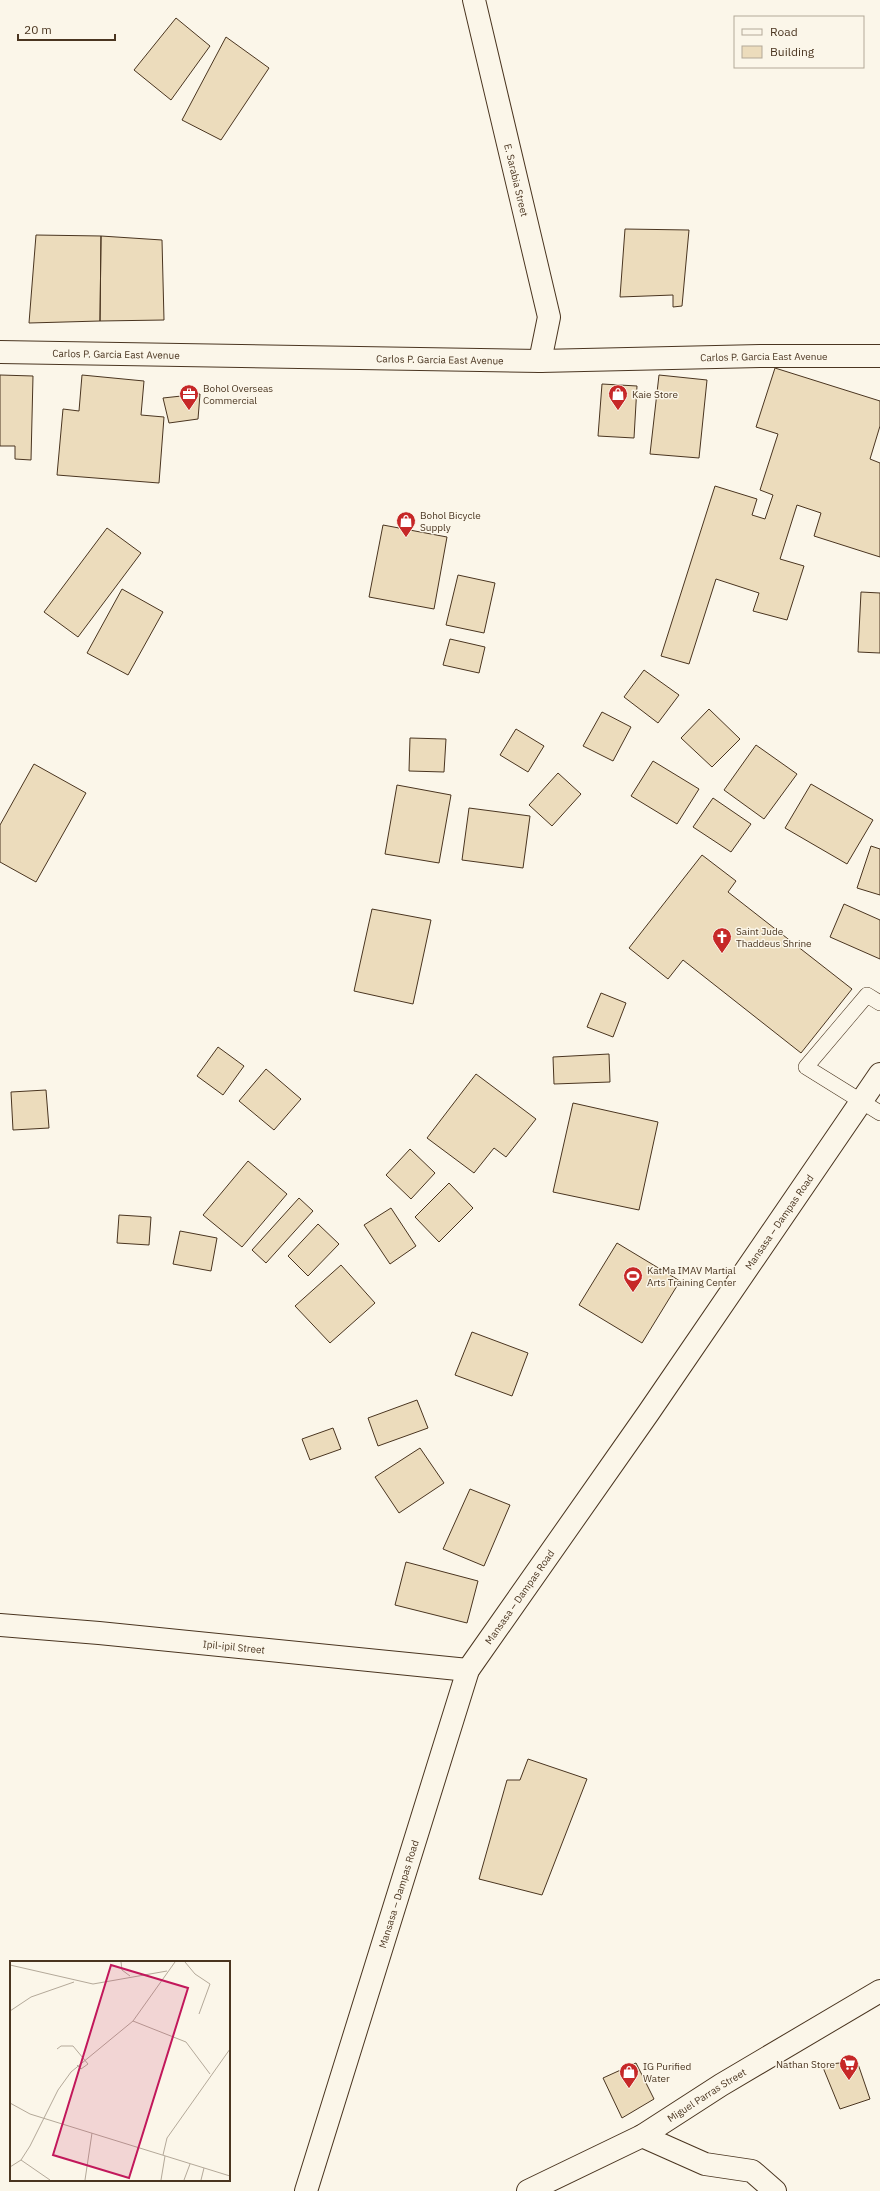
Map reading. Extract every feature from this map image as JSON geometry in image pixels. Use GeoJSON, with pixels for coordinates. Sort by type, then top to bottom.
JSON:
{"type":"FeatureCollection","features":[{"type":"Feature","properties":{"kind":"main road","name":"E. Sarabia Street"},"geometry":{"type":"LineString","coordinates":[[474,0],[549,317],[540,361]]}},
{"type":"Feature","properties":{"kind":"main road","name":"Carlos P. Garcia East Avenue"},"geometry":{"type":"LineString","coordinates":[[0,352],[540,361],[760,356],[880,356]]}},
{"type":"Feature","properties":{"kind":"main road","name":"Mansasa – Dampas Road"},"geometry":{"type":"LineString","coordinates":[[306,2191],[468,1670],[649,1412],[880,1074]]}},
{"type":"Feature","properties":{"kind":"main road","name":"Ipil-ipil Street"},"geometry":{"type":"LineString","coordinates":[[0,1625],[99,1633],[468,1670]]}},
{"type":"Feature","properties":{"kind":"main road","name":"Miguel Parras Street"},"geometry":{"type":"LineString","coordinates":[[528,2191],[642,2136],[721,2085],[880,1991]]}},
{"type":"Feature","properties":{"kind":"main road"},"geometry":{"type":"LineString","coordinates":[[642,2136],[705,2164],[752,2171],[775,2191]]}},
{"type":"Feature","properties":{"kind":"lane"},"geometry":{"type":"LineString","coordinates":[[880,1003],[867,995],[806,1067],[861,1100],[880,1114]]}},
{"type":"Feature","properties":{"kind":"building"},"geometry":{"type":"Polygon","coordinates":[[[176,18],[210,46],[171,100],[134,70],[176,18]]]}},
{"type":"Feature","properties":{"kind":"building"},"geometry":{"type":"Polygon","coordinates":[[[226,37],[269,68],[221,140],[182,120],[226,37]]]}},
{"type":"Feature","properties":{"kind":"building"},"geometry":{"type":"Polygon","coordinates":[[[625,229],[689,230],[682,306],[673,307],[673,295],[620,297],[625,229]]]}},
{"type":"Feature","properties":{"kind":"building"},"geometry":{"type":"Polygon","coordinates":[[[36,235],[101,236],[100,321],[29,323],[36,235]]]}},
{"type":"Feature","properties":{"kind":"building"},"geometry":{"type":"Polygon","coordinates":[[[101,236],[162,240],[164,320],[100,321],[101,236]]]}},
{"type":"Feature","properties":{"kind":"building"},"geometry":{"type":"Polygon","coordinates":[[[775,368],[880,401],[880,426],[870,459],[880,463],[880,557],[814,536],[821,513],[797,505],[780,559],[804,566],[787,620],[753,611],[759,593],[716,579],[689,664],[661,656],[715,486],[757,499],[752,515],[765,519],[773,495],[760,490],[778,434],[756,427],[775,368]]]}},
{"type":"Feature","properties":{"kind":"building"},"geometry":{"type":"Polygon","coordinates":[[[0,375],[33,376],[31,460],[15,459],[15,446],[0,446],[0,375]]]}},
{"type":"Feature","properties":{"kind":"building"},"geometry":{"type":"Polygon","coordinates":[[[82,375],[144,381],[141,415],[164,417],[159,483],[57,475],[63,409],[79,411],[82,375]]]}},
{"type":"Feature","properties":{"kind":"building"},"geometry":{"type":"Polygon","coordinates":[[[659,375],[707,380],[699,458],[650,454],[659,375]]]}},
{"type":"Feature","properties":{"kind":"building"},"geometry":{"type":"Polygon","coordinates":[[[602,384],[637,386],[634,438],[598,436],[602,384]]]}},
{"type":"Feature","properties":{"kind":"building"},"geometry":{"type":"Polygon","coordinates":[[[200,394],[198,419],[169,423],[163,398],[200,394]]]}},
{"type":"Feature","properties":{"kind":"building"},"geometry":{"type":"Polygon","coordinates":[[[383,525],[447,537],[434,609],[369,597],[383,525]]]}},
{"type":"Feature","properties":{"kind":"building"},"geometry":{"type":"Polygon","coordinates":[[[107,528],[141,553],[78,637],[44,612],[107,528]]]}},
{"type":"Feature","properties":{"kind":"building"},"geometry":{"type":"Polygon","coordinates":[[[458,575],[495,583],[484,633],[446,625],[458,575]]]}},
{"type":"Feature","properties":{"kind":"building"},"geometry":{"type":"Polygon","coordinates":[[[122,589],[163,612],[128,675],[87,653],[122,589]]]}},
{"type":"Feature","properties":{"kind":"building"},"geometry":{"type":"Polygon","coordinates":[[[861,592],[880,593],[880,653],[858,652],[861,592]]]}},
{"type":"Feature","properties":{"kind":"building"},"geometry":{"type":"Polygon","coordinates":[[[450,639],[485,647],[479,673],[443,665],[450,639]]]}},
{"type":"Feature","properties":{"kind":"building"},"geometry":{"type":"Polygon","coordinates":[[[644,670],[679,695],[658,723],[624,697],[644,670]]]}},
{"type":"Feature","properties":{"kind":"building"},"geometry":{"type":"Polygon","coordinates":[[[709,709],[740,739],[712,767],[681,738],[709,709]]]}},
{"type":"Feature","properties":{"kind":"building"},"geometry":{"type":"Polygon","coordinates":[[[602,712],[631,727],[613,761],[583,746],[602,712]]]}},
{"type":"Feature","properties":{"kind":"building"},"geometry":{"type":"Polygon","coordinates":[[[516,729],[544,746],[528,772],[500,755],[516,729]]]}},
{"type":"Feature","properties":{"kind":"building"},"geometry":{"type":"Polygon","coordinates":[[[410,738],[446,739],[444,772],[409,771],[410,738]]]}},
{"type":"Feature","properties":{"kind":"building"},"geometry":{"type":"Polygon","coordinates":[[[756,745],[797,774],[764,819],[724,790],[756,745]]]}},
{"type":"Feature","properties":{"kind":"building"},"geometry":{"type":"Polygon","coordinates":[[[653,761],[699,789],[677,824],[631,796],[653,761]]]}},
{"type":"Feature","properties":{"kind":"building"},"geometry":{"type":"Polygon","coordinates":[[[34,764],[86,793],[36,882],[0,862],[0,825],[34,764]]]}},
{"type":"Feature","properties":{"kind":"building"},"geometry":{"type":"Polygon","coordinates":[[[558,773],[581,794],[552,826],[529,805],[558,773]]]}},
{"type":"Feature","properties":{"kind":"building"},"geometry":{"type":"Polygon","coordinates":[[[811,784],[873,820],[847,864],[785,828],[811,784]]]}},
{"type":"Feature","properties":{"kind":"building"},"geometry":{"type":"Polygon","coordinates":[[[397,785],[451,795],[439,863],[385,854],[397,785]]]}},
{"type":"Feature","properties":{"kind":"building"},"geometry":{"type":"Polygon","coordinates":[[[713,798],[751,824],[731,852],[693,827],[713,798]]]}},
{"type":"Feature","properties":{"kind":"building"},"geometry":{"type":"Polygon","coordinates":[[[469,808],[530,816],[523,868],[462,860],[469,808]]]}},
{"type":"Feature","properties":{"kind":"building"},"geometry":{"type":"Polygon","coordinates":[[[871,846],[880,849],[880,895],[857,888],[871,846]]]}},
{"type":"Feature","properties":{"kind":"building","name":"Saint Jude Thaddeus Shrine"},"geometry":{"type":"Polygon","coordinates":[[[702,855],[736,881],[728,892],[852,989],[801,1053],[683,960],[668,979],[629,948],[702,855]]]}},
{"type":"Feature","properties":{"kind":"building"},"geometry":{"type":"Polygon","coordinates":[[[844,904],[880,920],[880,959],[830,937],[844,904]]]}},
{"type":"Feature","properties":{"kind":"building"},"geometry":{"type":"Polygon","coordinates":[[[372,909],[431,920],[413,1004],[354,991],[372,909]]]}},
{"type":"Feature","properties":{"kind":"building"},"geometry":{"type":"Polygon","coordinates":[[[601,993],[626,1003],[613,1037],[587,1027],[601,993]]]}},
{"type":"Feature","properties":{"kind":"building"},"geometry":{"type":"Polygon","coordinates":[[[218,1047],[244,1066],[223,1095],[197,1076],[218,1047]]]}},
{"type":"Feature","properties":{"kind":"building"},"geometry":{"type":"Polygon","coordinates":[[[609,1054],[610,1082],[554,1084],[553,1057],[609,1054]]]}},
{"type":"Feature","properties":{"kind":"building"},"geometry":{"type":"Polygon","coordinates":[[[266,1069],[301,1099],[274,1130],[239,1101],[266,1069]]]}},
{"type":"Feature","properties":{"kind":"building"},"geometry":{"type":"Polygon","coordinates":[[[476,1074],[536,1119],[506,1157],[494,1148],[474,1173],[427,1138],[476,1074]]]}},
{"type":"Feature","properties":{"kind":"building"},"geometry":{"type":"Polygon","coordinates":[[[46,1090],[49,1128],[13,1130],[11,1092],[46,1090]]]}},
{"type":"Feature","properties":{"kind":"building"},"geometry":{"type":"Polygon","coordinates":[[[573,1103],[658,1122],[639,1210],[553,1192],[573,1103]]]}},
{"type":"Feature","properties":{"kind":"building"},"geometry":{"type":"Polygon","coordinates":[[[410,1149],[435,1173],[411,1199],[386,1175],[410,1149]]]}},
{"type":"Feature","properties":{"kind":"building"},"geometry":{"type":"Polygon","coordinates":[[[248,1161],[287,1194],[242,1247],[203,1215],[248,1161]]]}},
{"type":"Feature","properties":{"kind":"building"},"geometry":{"type":"Polygon","coordinates":[[[449,1183],[473,1208],[439,1242],[415,1217],[449,1183]]]}},
{"type":"Feature","properties":{"kind":"building"},"geometry":{"type":"Polygon","coordinates":[[[299,1198],[313,1211],[266,1263],[252,1250],[299,1198]]]}},
{"type":"Feature","properties":{"kind":"building"},"geometry":{"type":"Polygon","coordinates":[[[391,1208],[416,1246],[390,1264],[364,1225],[391,1208]]]}},
{"type":"Feature","properties":{"kind":"building"},"geometry":{"type":"Polygon","coordinates":[[[119,1215],[151,1217],[149,1245],[117,1243],[119,1215]]]}},
{"type":"Feature","properties":{"kind":"building"},"geometry":{"type":"Polygon","coordinates":[[[318,1224],[339,1244],[308,1276],[288,1256],[318,1224]]]}},
{"type":"Feature","properties":{"kind":"building"},"geometry":{"type":"Polygon","coordinates":[[[180,1231],[217,1238],[211,1271],[173,1264],[180,1231]]]}},
{"type":"Feature","properties":{"kind":"building"},"geometry":{"type":"Polygon","coordinates":[[[617,1243],[680,1281],[642,1343],[579,1305],[617,1243]]]}},
{"type":"Feature","properties":{"kind":"building"},"geometry":{"type":"Polygon","coordinates":[[[341,1265],[375,1303],[330,1343],[295,1306],[341,1265]]]}},
{"type":"Feature","properties":{"kind":"building"},"geometry":{"type":"Polygon","coordinates":[[[472,1332],[528,1353],[512,1396],[455,1375],[472,1332]]]}},
{"type":"Feature","properties":{"kind":"building"},"geometry":{"type":"Polygon","coordinates":[[[417,1400],[428,1428],[378,1446],[368,1418],[417,1400]]]}},
{"type":"Feature","properties":{"kind":"building"},"geometry":{"type":"Polygon","coordinates":[[[333,1428],[341,1449],[310,1460],[302,1439],[333,1428]]]}},
{"type":"Feature","properties":{"kind":"building"},"geometry":{"type":"Polygon","coordinates":[[[420,1448],[444,1483],[399,1513],[375,1477],[420,1448]]]}},
{"type":"Feature","properties":{"kind":"building"},"geometry":{"type":"Polygon","coordinates":[[[470,1489],[510,1505],[484,1566],[443,1549],[470,1489]]]}},
{"type":"Feature","properties":{"kind":"building"},"geometry":{"type":"Polygon","coordinates":[[[406,1562],[478,1581],[467,1623],[395,1605],[406,1562]]]}},
{"type":"Feature","properties":{"kind":"building"},"geometry":{"type":"Polygon","coordinates":[[[528,1759],[587,1779],[542,1895],[479,1879],[507,1780],[520,1780],[528,1759]]]}},
{"type":"Feature","properties":{"kind":"building"},"geometry":{"type":"Polygon","coordinates":[[[857,2061],[870,2099],[840,2109],[822,2065],[857,2061]]]}},
{"type":"Feature","properties":{"kind":"building"},"geometry":{"type":"Polygon","coordinates":[[[636,2063],[654,2099],[622,2118],[603,2078],[636,2063]]]}},
{"type":"Feature","properties":{"kind":"place","name":"Bohol Overseas Commercial"},"geometry":{"type":"Point","coordinates":[189,411]}},
{"type":"Feature","properties":{"kind":"place","name":"Kaie Store"},"geometry":{"type":"Point","coordinates":[618,411]}},
{"type":"Feature","properties":{"kind":"place","name":"Bohol Bicycle Supply"},"geometry":{"type":"Point","coordinates":[406,538]}},
{"type":"Feature","properties":{"kind":"place","name":"Saint Jude Thaddeus Shrine"},"geometry":{"type":"Point","coordinates":[722,954]}},
{"type":"Feature","properties":{"kind":"place","name":"KatMa IMAV Martial Arts Training Center"},"geometry":{"type":"Point","coordinates":[633,1293]}},
{"type":"Feature","properties":{"kind":"place","name":"Nathan Store"},"geometry":{"type":"Point","coordinates":[849,2081]}},
{"type":"Feature","properties":{"kind":"place","name":"IG Purified Water"},"geometry":{"type":"Point","coordinates":[629,2089]}}]}
